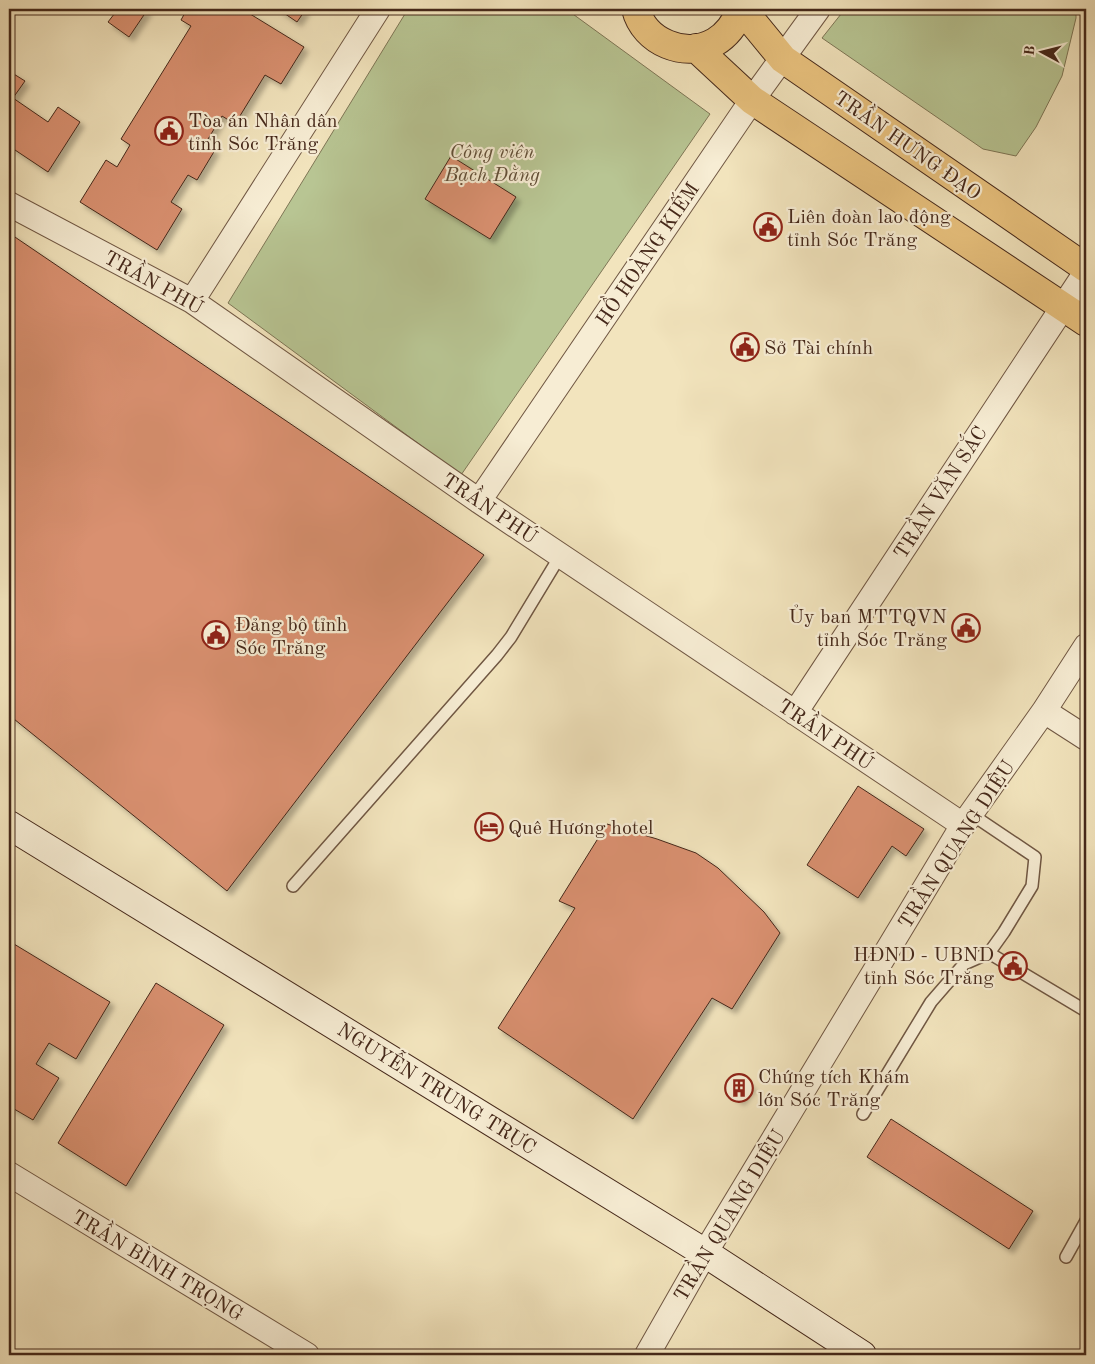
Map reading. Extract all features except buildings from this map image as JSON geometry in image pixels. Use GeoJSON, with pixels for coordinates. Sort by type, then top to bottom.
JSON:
{"type":"FeatureCollection","features":[{"type":"Feature","properties":{"kind":"main road"},"geometry":{"type":"LineString","coordinates":[[634,10],[645,28],[660,41],[677,48],[696,48],[714,42],[729,30],[742,9]]}},
{"type":"Feature","properties":{"kind":"main road","name":"TRẦN HƯNG ĐẠO"},"geometry":{"type":"LineString","coordinates":[[742,9],[783,59],[1086,270]]}},
{"type":"Feature","properties":{"kind":"main road"},"geometry":{"type":"LineString","coordinates":[[696,48],[752,100],[1086,322]]}},
{"type":"Feature","properties":{"kind":"street"},"geometry":{"type":"LineString","coordinates":[[192,301],[378,9]]}},
{"type":"Feature","properties":{"kind":"street","name":"HỒ HOÀNG KIẾM"},"geometry":{"type":"LineString","coordinates":[[478,501],[752,100],[818,9]]}},
{"type":"Feature","properties":{"kind":"street","name":"TRẦN PHÚ"},"geometry":{"type":"LineString","coordinates":[[9,204],[192,301],[560,556],[795,713],[967,820]]}},
{"type":"Feature","properties":{"kind":"street","name":"TRẦN VĂN SẮC"},"geometry":{"type":"LineString","coordinates":[[795,713],[1086,270]]}},
{"type":"Feature","properties":{"kind":"street","name":"TRẦN QUANG DIỆU"},"geometry":{"type":"LineString","coordinates":[[647,1355],[705,1254],[967,820],[1044,711],[1086,646]]}},
{"type":"Feature","properties":{"kind":"street"},"geometry":{"type":"LineString","coordinates":[[1044,711],[1086,738]]}},
{"type":"Feature","properties":{"kind":"street","name":"NGUYỄN TRUNG TRỰC"},"geometry":{"type":"LineString","coordinates":[[9,825],[705,1254],[862,1355]]}},
{"type":"Feature","properties":{"kind":"street","name":"TRẦN BÌNH TRỌNG"},"geometry":{"type":"LineString","coordinates":[[9,1174],[307,1355]]}},
{"type":"Feature","properties":{"kind":"lane"},"geometry":{"type":"LineString","coordinates":[[293,886],[498,655],[560,556]]}},
{"type":"Feature","properties":{"kind":"lane"},"geometry":{"type":"LineString","coordinates":[[863,1114],[931,1002],[964,964],[990,953],[1032,886],[1035,857],[967,820]]}},
{"type":"Feature","properties":{"kind":"lane"},"geometry":{"type":"LineString","coordinates":[[990,953],[1086,1011]]}},
{"type":"Feature","properties":{"kind":"lane"},"geometry":{"type":"LineString","coordinates":[[1066,1257],[1086,1221]]}},
{"type":"Feature","properties":{"kind":"green space","name":"Công viên Bạch Đằng"},"geometry":{"type":"Polygon","coordinates":[[[408,9],[566,9],[710,114],[461,475],[228,303],[408,9]]]}},
{"type":"Feature","properties":{"kind":"green space"},"geometry":{"type":"Polygon","coordinates":[[[845,9],[1076,9],[1076,18],[1062,76],[1036,127],[1016,156],[983,149],[822,38],[845,9]]]}},
{"type":"Feature","properties":{"kind":"place","name":"Tòa án Nhân dân tỉnh Sóc Trăng"},"geometry":{"type":"Point","coordinates":[169,131]}},
{"type":"Feature","properties":{"kind":"place","name":"Liên đoàn lao động tỉnh Sóc Trăng"},"geometry":{"type":"Point","coordinates":[768,227]}},
{"type":"Feature","properties":{"kind":"place","name":"Sở Tài chính"},"geometry":{"type":"Point","coordinates":[745,347]}},
{"type":"Feature","properties":{"kind":"place","name":"Ủy ban MTTQVN tỉnh Sóc Trăng"},"geometry":{"type":"Point","coordinates":[966,628]}},
{"type":"Feature","properties":{"kind":"place","name":"Đảng bộ tỉnh Sóc Trăng"},"geometry":{"type":"Point","coordinates":[216,635]}},
{"type":"Feature","properties":{"kind":"place","name":"Quê Hương hotel"},"geometry":{"type":"Point","coordinates":[489,827]}},
{"type":"Feature","properties":{"kind":"place","name":"HĐND - UBND tỉnh Sóc Trăng"},"geometry":{"type":"Point","coordinates":[1013,966]}},
{"type":"Feature","properties":{"kind":"place","name":"Chứng tích Khám lớn Sóc Trăng"},"geometry":{"type":"Point","coordinates":[739,1088]}}]}
